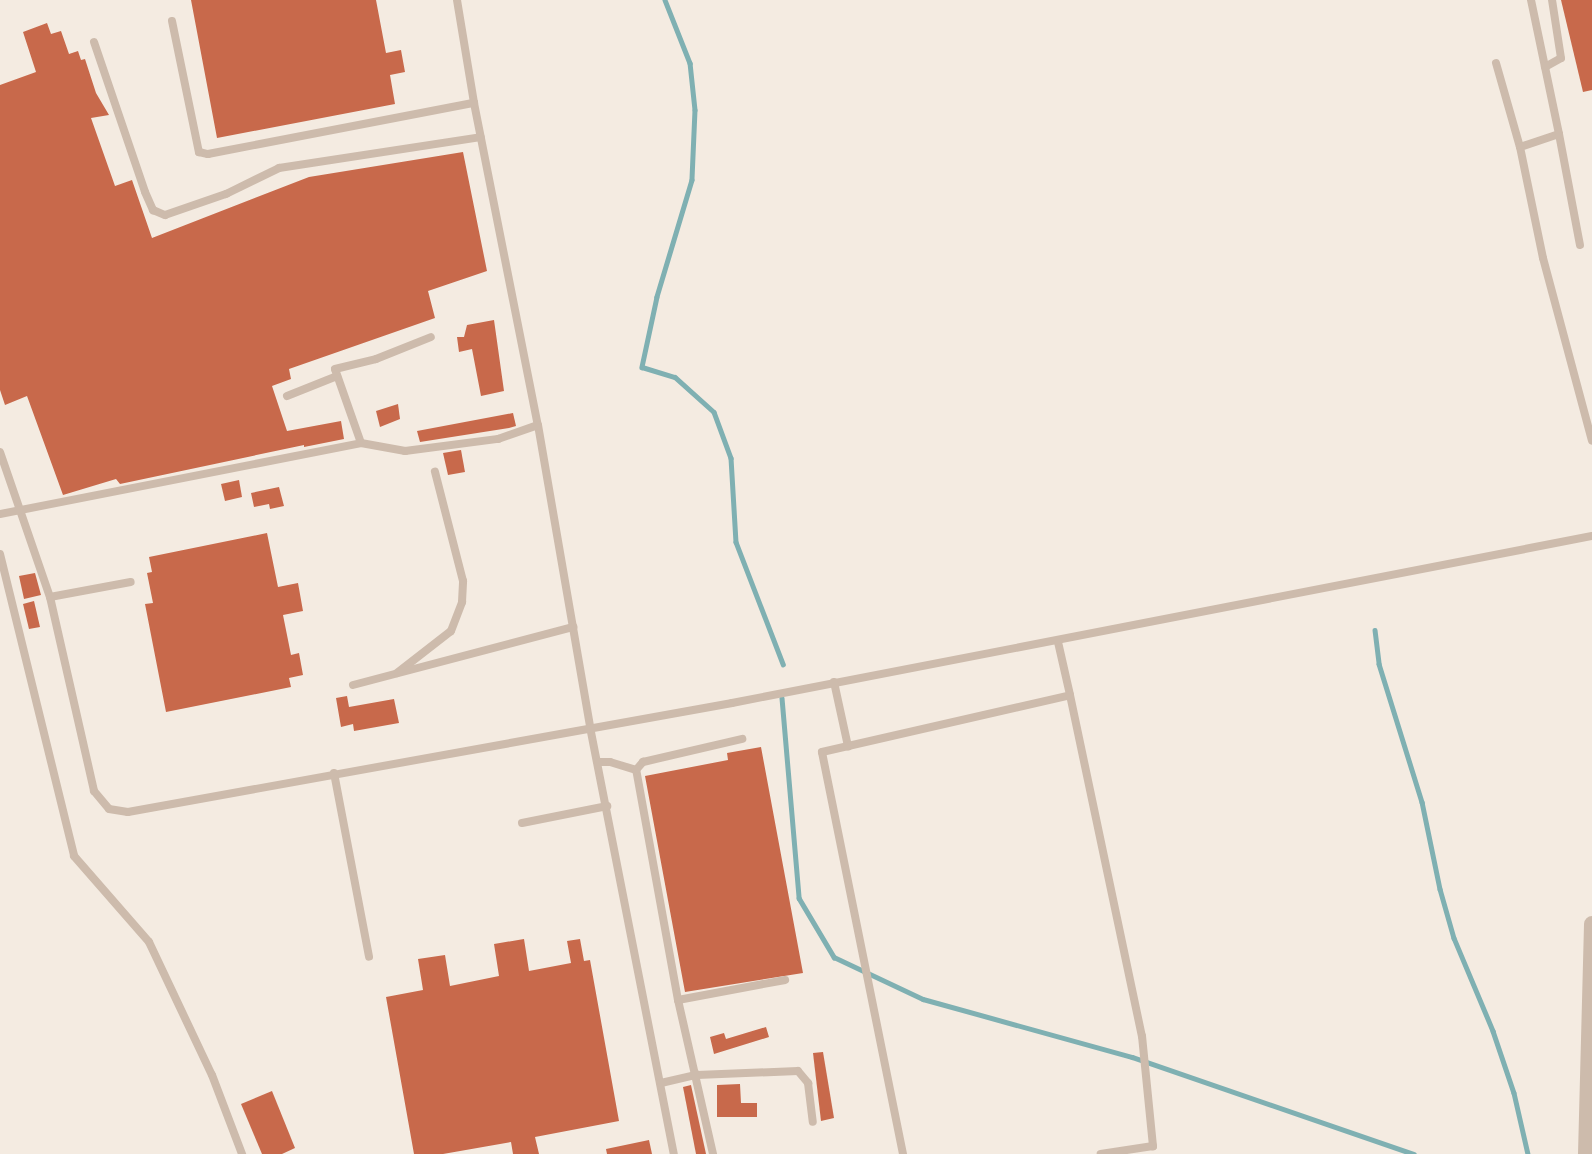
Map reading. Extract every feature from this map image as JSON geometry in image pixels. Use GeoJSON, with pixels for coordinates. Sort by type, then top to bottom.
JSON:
{"type":"FeatureCollection","features":[{"type":"Feature","properties":{"kind":"street"},"geometry":{"type":"LineString","coordinates":[[1587,1154],[1592,924]]}},
{"type":"Feature","properties":{"kind":"lane"},"geometry":{"type":"LineString","coordinates":[[457,0],[474,103],[538,425],[590,727],[674,1154]]}},
{"type":"Feature","properties":{"kind":"lane"},"geometry":{"type":"LineString","coordinates":[[1531,0],[1580,245]]}},
{"type":"Feature","properties":{"kind":"lane"},"geometry":{"type":"LineString","coordinates":[[1545,67],[1561,58],[1552,0]]}},
{"type":"Feature","properties":{"kind":"lane"},"geometry":{"type":"LineString","coordinates":[[172,21],[199,152],[208,154],[474,103]]}},
{"type":"Feature","properties":{"kind":"lane"},"geometry":{"type":"LineString","coordinates":[[94,42],[145,192],[153,210],[165,215],[226,194],[279,168],[481,137]]}},
{"type":"Feature","properties":{"kind":"lane"},"geometry":{"type":"LineString","coordinates":[[1496,63],[1520,147],[1543,258],[1592,441]]}},
{"type":"Feature","properties":{"kind":"lane"},"geometry":{"type":"LineString","coordinates":[[1520,147],[1559,134]]}},
{"type":"Feature","properties":{"kind":"lane"},"geometry":{"type":"LineString","coordinates":[[361,443],[335,369],[376,359],[430,337]]}},
{"type":"Feature","properties":{"kind":"lane"},"geometry":{"type":"LineString","coordinates":[[287,396],[337,376]]}},
{"type":"Feature","properties":{"kind":"lane"},"geometry":{"type":"LineString","coordinates":[[0,514],[361,443],[405,451],[498,439],[538,425]]}},
{"type":"Feature","properties":{"kind":"lane"},"geometry":{"type":"LineString","coordinates":[[0,452],[50,597],[94,790],[108,809],[128,812],[1058,642],[1592,536]]}},
{"type":"Feature","properties":{"kind":"lane"},"geometry":{"type":"LineString","coordinates":[[397,673],[451,631],[462,602],[463,581],[435,472]]}},
{"type":"Feature","properties":{"kind":"lane"},"geometry":{"type":"LineString","coordinates":[[0,554],[74,856],[149,942],[212,1075],[242,1154]]}},
{"type":"Feature","properties":{"kind":"lane"},"geometry":{"type":"LineString","coordinates":[[50,597],[131,582]]}},
{"type":"Feature","properties":{"kind":"lane"},"geometry":{"type":"LineString","coordinates":[[354,685],[573,627]]}},
{"type":"Feature","properties":{"kind":"lane"},"geometry":{"type":"LineString","coordinates":[[1058,642],[1142,1036],[1153,1146],[1101,1154]]}},
{"type":"Feature","properties":{"kind":"lane"},"geometry":{"type":"LineString","coordinates":[[834,682],[848,746]]}},
{"type":"Feature","properties":{"kind":"lane"},"geometry":{"type":"LineString","coordinates":[[903,1154],[822,752],[1070,695]]}},
{"type":"Feature","properties":{"kind":"lane"},"geometry":{"type":"LineString","coordinates":[[636,770],[643,762],[742,739]]}},
{"type":"Feature","properties":{"kind":"lane"},"geometry":{"type":"LineString","coordinates":[[598,762],[610,762],[636,770]]}},
{"type":"Feature","properties":{"kind":"lane"},"geometry":{"type":"LineString","coordinates":[[636,770],[678,1000],[713,1154]]}},
{"type":"Feature","properties":{"kind":"lane"},"geometry":{"type":"LineString","coordinates":[[334,773],[369,957]]}},
{"type":"Feature","properties":{"kind":"lane"},"geometry":{"type":"LineString","coordinates":[[522,823],[607,806]]}},
{"type":"Feature","properties":{"kind":"lane"},"geometry":{"type":"LineString","coordinates":[[678,1000],[785,980]]}},
{"type":"Feature","properties":{"kind":"lane"},"geometry":{"type":"LineString","coordinates":[[661,1083],[697,1075],[798,1070],[808,1083],[813,1122]]}},
{"type":"Feature","properties":{"kind":"building"},"geometry":{"type":"Polygon","coordinates":[[[191,0],[376,0],[386,53],[401,50],[405,72],[390,75],[395,104],[217,138],[191,0]]]}},
{"type":"Feature","properties":{"kind":"building"},"geometry":{"type":"Polygon","coordinates":[[[1561,0],[1592,0],[1592,90],[1583,92],[1561,0]]]}},
{"type":"Feature","properties":{"kind":"building"},"geometry":{"type":"Polygon","coordinates":[[[47,23],[51,34],[61,31],[69,54],[78,51],[81,60],[85,59],[96,93],[109,115],[91,118],[115,186],[132,180],[152,238],[309,177],[463,152],[487,271],[428,291],[435,318],[289,369],[291,379],[272,386],[287,431],[341,421],[344,439],[120,484],[116,479],[63,495],[27,396],[5,405],[0,390],[0,85],[36,72],[23,32],[47,23]]]}},
{"type":"Feature","properties":{"kind":"building"},"geometry":{"type":"Polygon","coordinates":[[[494,320],[504,391],[481,396],[472,349],[459,352],[457,337],[464,337],[467,325],[494,320]]]}},
{"type":"Feature","properties":{"kind":"building"},"geometry":{"type":"Polygon","coordinates":[[[398,404],[400,419],[380,427],[376,411],[398,404]]]}},
{"type":"Feature","properties":{"kind":"building"},"geometry":{"type":"Polygon","coordinates":[[[513,413],[516,426],[509,428],[420,442],[417,431],[513,413]]]}},
{"type":"Feature","properties":{"kind":"building"},"geometry":{"type":"Polygon","coordinates":[[[461,450],[465,472],[448,475],[443,453],[461,450]]]}},
{"type":"Feature","properties":{"kind":"building"},"geometry":{"type":"Polygon","coordinates":[[[239,480],[242,497],[225,501],[221,484],[239,480]]]}},
{"type":"Feature","properties":{"kind":"building"},"geometry":{"type":"Polygon","coordinates":[[[279,487],[284,506],[270,509],[269,504],[254,507],[251,493],[279,487]]]}},
{"type":"Feature","properties":{"kind":"building"},"geometry":{"type":"Polygon","coordinates":[[[267,533],[278,587],[298,583],[303,611],[283,615],[291,655],[299,653],[303,675],[289,678],[291,687],[166,712],[145,604],[153,603],[147,573],[152,572],[149,557],[267,533]]]}},
{"type":"Feature","properties":{"kind":"building"},"geometry":{"type":"Polygon","coordinates":[[[35,573],[41,595],[24,599],[19,576],[35,573]]]}},
{"type":"Feature","properties":{"kind":"building"},"geometry":{"type":"Polygon","coordinates":[[[34,601],[40,627],[29,629],[23,604],[34,601]]]}},
{"type":"Feature","properties":{"kind":"building"},"geometry":{"type":"Polygon","coordinates":[[[347,696],[349,707],[394,699],[399,723],[354,731],[353,724],[341,727],[336,698],[347,696]]]}},
{"type":"Feature","properties":{"kind":"building"},"geometry":{"type":"Polygon","coordinates":[[[761,747],[803,973],[685,992],[645,776],[728,760],[727,753],[761,747]]]}},
{"type":"Feature","properties":{"kind":"building"},"geometry":{"type":"Polygon","coordinates":[[[524,939],[529,971],[571,963],[567,941],[580,939],[584,961],[590,960],[619,1121],[535,1137],[539,1154],[513,1154],[511,1142],[443,1154],[414,1154],[386,997],[423,990],[418,959],[445,955],[450,986],[499,976],[494,944],[524,939]]]}},
{"type":"Feature","properties":{"kind":"building"},"geometry":{"type":"Polygon","coordinates":[[[766,1027],[769,1037],[714,1054],[710,1037],[724,1033],[726,1039],[766,1027]]]}},
{"type":"Feature","properties":{"kind":"building"},"geometry":{"type":"Polygon","coordinates":[[[823,1052],[834,1118],[821,1121],[813,1053],[823,1052]]]}},
{"type":"Feature","properties":{"kind":"building"},"geometry":{"type":"Polygon","coordinates":[[[740,1084],[741,1103],[757,1103],[757,1117],[717,1117],[717,1085],[740,1084]]]}},
{"type":"Feature","properties":{"kind":"building"},"geometry":{"type":"Polygon","coordinates":[[[691,1085],[706,1154],[696,1154],[683,1087],[691,1085]]]}},
{"type":"Feature","properties":{"kind":"building"},"geometry":{"type":"Polygon","coordinates":[[[272,1091],[295,1148],[282,1154],[262,1154],[241,1104],[272,1091]]]}},
{"type":"Feature","properties":{"kind":"building"},"geometry":{"type":"Polygon","coordinates":[[[649,1140],[652,1154],[607,1154],[606,1149],[649,1140]]]}},
{"type":"Feature","properties":{"kind":"waterway"},"geometry":{"type":"LineString","coordinates":[[665,0],[690,63],[695,110],[692,180],[657,297],[642,367],[675,377],[714,412],[731,458],[736,542],[783,664]]}},
{"type":"Feature","properties":{"kind":"waterway"},"geometry":{"type":"LineString","coordinates":[[1375,630],[1379,664],[1422,802],[1440,889],[1454,938],[1493,1031],[1514,1093],[1528,1154]]}},
{"type":"Feature","properties":{"kind":"waterway"},"geometry":{"type":"LineString","coordinates":[[782,698],[799,898],[834,957],[923,999],[1132,1057],[1414,1154]]}}]}
